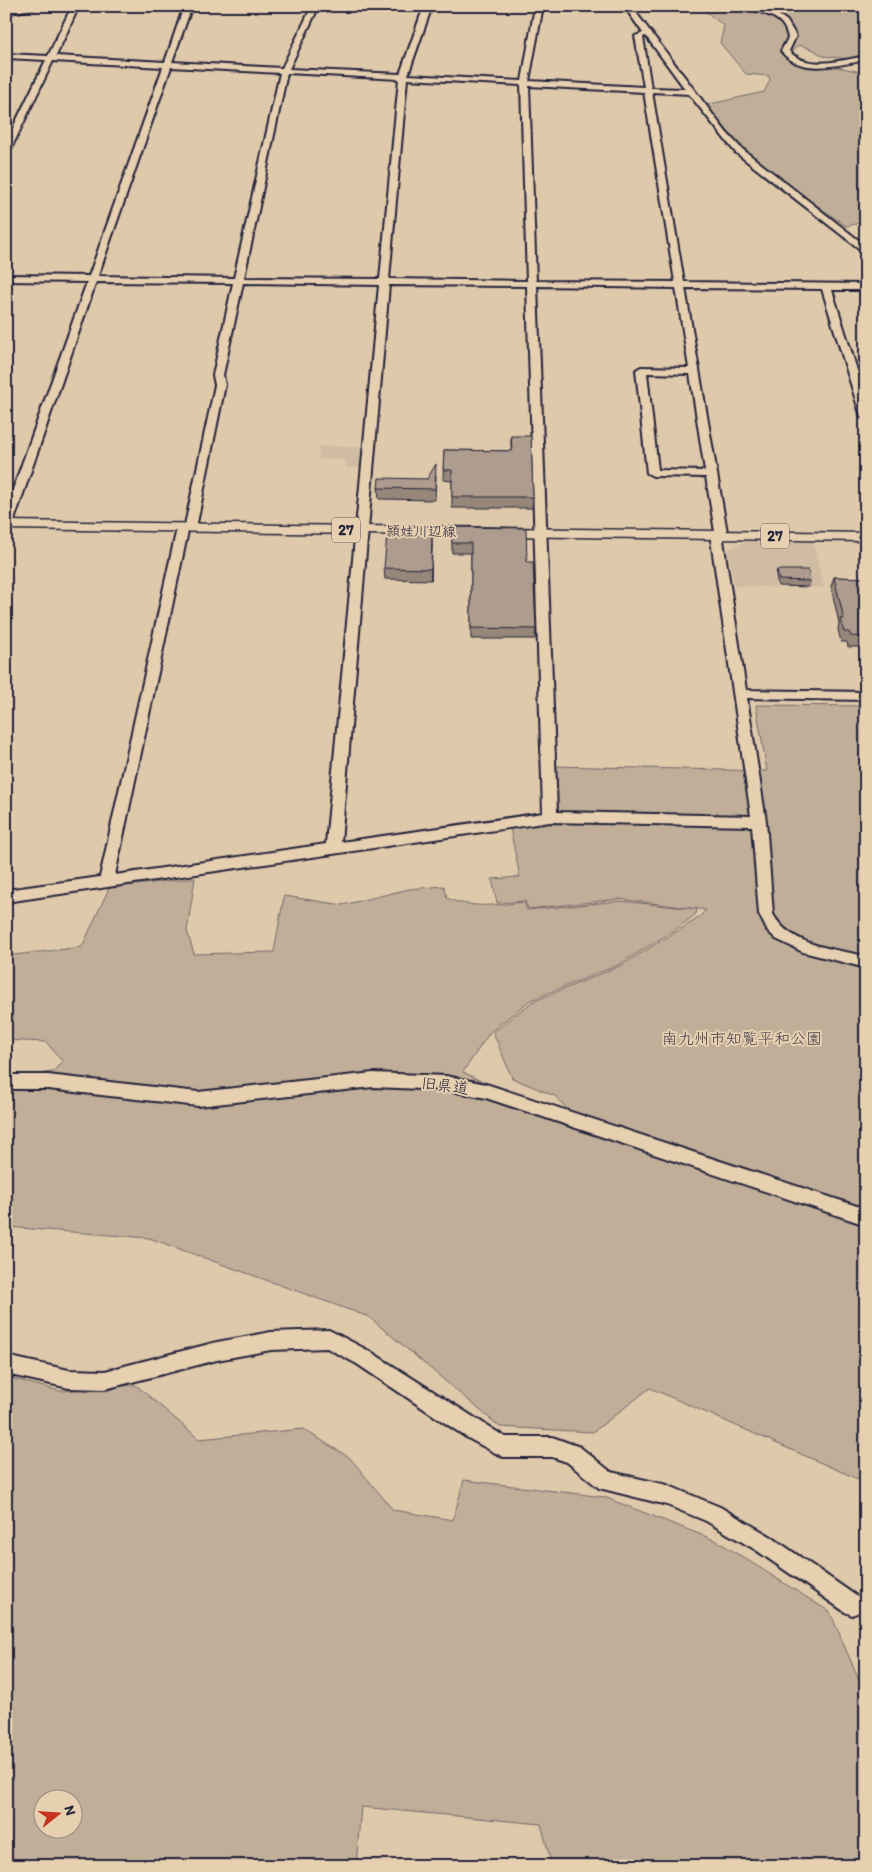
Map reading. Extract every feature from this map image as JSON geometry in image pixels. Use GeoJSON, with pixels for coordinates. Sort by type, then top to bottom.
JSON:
{"type":"FeatureCollection","features":[{"type":"Feature","properties":{"kind":"main road"},"geometry":{"type":"LineString","coordinates":[[6,8],[17,6]]}},
{"type":"Feature","properties":{"kind":"main road","name":"頴娃川辺線"},"geometry":{"type":"LineString","coordinates":[[6,525],[866,537]]}},
{"type":"Feature","properties":{"kind":"street"},"geometry":{"type":"LineString","coordinates":[[6,12],[44,6]]}},
{"type":"Feature","properties":{"kind":"street"},"geometry":{"type":"LineString","coordinates":[[6,151],[76,6]]}},
{"type":"Feature","properties":{"kind":"street"},"geometry":{"type":"LineString","coordinates":[[6,525],[188,6]]}},
{"type":"Feature","properties":{"kind":"street"},"geometry":{"type":"LineString","coordinates":[[106,882],[220,385],[218,375],[236,285],[239,280],[284,71],[316,6]]}},
{"type":"Feature","properties":{"kind":"street"},"geometry":{"type":"LineString","coordinates":[[333,848],[403,77],[428,6]]}},
{"type":"Feature","properties":{"kind":"street"},"geometry":{"type":"LineString","coordinates":[[540,6],[525,83],[550,817]]}},
{"type":"Feature","properties":{"kind":"street"},"geometry":{"type":"LineString","coordinates":[[627,6],[646,34],[738,150],[866,251]]}},
{"type":"Feature","properties":{"kind":"street"},"geometry":{"type":"LineString","coordinates":[[748,6],[766,9],[782,21],[792,36],[785,51],[790,58],[819,64],[866,58]]}},
{"type":"Feature","properties":{"kind":"street"},"geometry":{"type":"LineString","coordinates":[[646,34],[638,36],[721,532],[717,540],[742,694],[759,821],[768,924],[784,939],[866,962]]}},
{"type":"Feature","properties":{"kind":"street"},"geometry":{"type":"LineString","coordinates":[[6,56],[691,92]]}},
{"type":"Feature","properties":{"kind":"street"},"geometry":{"type":"LineString","coordinates":[[6,278],[866,287]]}},
{"type":"Feature","properties":{"kind":"street"},"geometry":{"type":"LineString","coordinates":[[826,286],[866,417]]}},
{"type":"Feature","properties":{"kind":"street"},"geometry":{"type":"LineString","coordinates":[[693,371],[641,370],[653,473],[710,474]]}},
{"type":"Feature","properties":{"kind":"street"},"geometry":{"type":"LineString","coordinates":[[742,694],[866,696]]}},
{"type":"Feature","properties":{"kind":"street"},"geometry":{"type":"LineString","coordinates":[[6,896],[550,817],[759,821]]}},
{"type":"Feature","properties":{"kind":"street","name":"旧県道"},"geometry":{"type":"LineString","coordinates":[[6,1082],[48,1082],[198,1099],[373,1080],[446,1083],[486,1091],[866,1217]]}},
{"type":"Feature","properties":{"kind":"street"},"geometry":{"type":"LineString","coordinates":[[6,1365],[69,1379],[105,1380],[216,1351],[271,1341],[329,1339],[364,1358],[473,1430],[503,1447],[552,1447],[573,1454],[606,1481],[667,1495],[714,1514],[763,1543],[852,1605]]}},
{"type":"Feature","properties":{"kind":"shaded area"},"geometry":{"type":"Polygon","coordinates":[[[319,446],[364,447],[362,468],[346,468],[346,460],[318,459],[319,446]]]}},
{"type":"Feature","properties":{"kind":"shaded area"},"geometry":{"type":"Polygon","coordinates":[[[746,541],[813,542],[824,588],[734,586],[728,550],[746,541]]]}},
{"type":"Feature","properties":{"kind":"green space"},"geometry":{"type":"Polygon","coordinates":[[[699,6],[759,6],[768,13],[772,8],[781,6],[866,6],[866,61],[823,56],[814,50],[799,45],[791,52],[809,61],[866,73],[866,222],[846,226],[808,199],[771,171],[737,141],[706,105],[764,92],[770,80],[769,76],[746,74],[720,43],[724,26],[699,6]]]}},
{"type":"Feature","properties":{"kind":"green space","name":"南九州市知覧平和公園"},"geometry":{"type":"Polygon","coordinates":[[[756,705],[866,706],[866,1208],[571,1113],[555,1096],[512,1078],[493,1032],[532,1002],[620,966],[697,919],[706,910],[619,899],[528,909],[525,901],[497,903],[492,879],[520,877],[510,828],[555,822],[553,766],[767,771],[756,705]]]}},
{"type":"Feature","properties":{"kind":"green space"},"geometry":{"type":"Polygon","coordinates":[[[195,878],[187,931],[194,954],[274,952],[284,896],[343,905],[409,889],[444,886],[447,898],[465,904],[485,905],[524,902],[527,910],[620,901],[697,909],[696,914],[675,930],[618,965],[529,1001],[490,1032],[463,1072],[572,1127],[866,1225],[866,1489],[858,1479],[650,1388],[593,1432],[500,1427],[369,1317],[149,1238],[6,1227],[6,1078],[53,1072],[62,1061],[46,1042],[6,1040],[6,956],[82,947],[109,888],[195,878]]]}},
{"type":"Feature","properties":{"kind":"green space"},"geometry":{"type":"Polygon","coordinates":[[[6,1377],[60,1391],[136,1385],[199,1439],[303,1429],[350,1458],[393,1510],[453,1520],[464,1480],[604,1497],[717,1541],[830,1612],[866,1697],[866,1866],[552,1866],[541,1824],[361,1807],[356,1866],[6,1866],[6,1377]]]}},
{"type":"Feature","properties":{"kind":"building"},"geometry":{"type":"Polygon","coordinates":[[[511,436],[531,436],[533,497],[452,497],[452,470],[443,470],[444,450],[512,451],[511,436]]]}},
{"type":"Feature","properties":{"kind":"building"},"geometry":{"type":"Polygon","coordinates":[[[436,464],[435,489],[378,488],[379,478],[427,479],[436,464]]]}},
{"type":"Feature","properties":{"kind":"building"},"geometry":{"type":"Polygon","coordinates":[[[452,527],[526,528],[527,562],[533,562],[536,629],[471,628],[471,543],[452,543],[452,527]]]}},
{"type":"Feature","properties":{"kind":"building"},"geometry":{"type":"Polygon","coordinates":[[[387,534],[432,535],[431,569],[384,568],[387,534]]]}},
{"type":"Feature","properties":{"kind":"building"},"geometry":{"type":"Polygon","coordinates":[[[777,570],[808,570],[810,581],[779,580],[777,570]]]}},
{"type":"Feature","properties":{"kind":"building"},"geometry":{"type":"Polygon","coordinates":[[[834,577],[866,578],[866,637],[851,636],[849,632],[844,632],[840,619],[844,619],[834,577]]]}}]}
